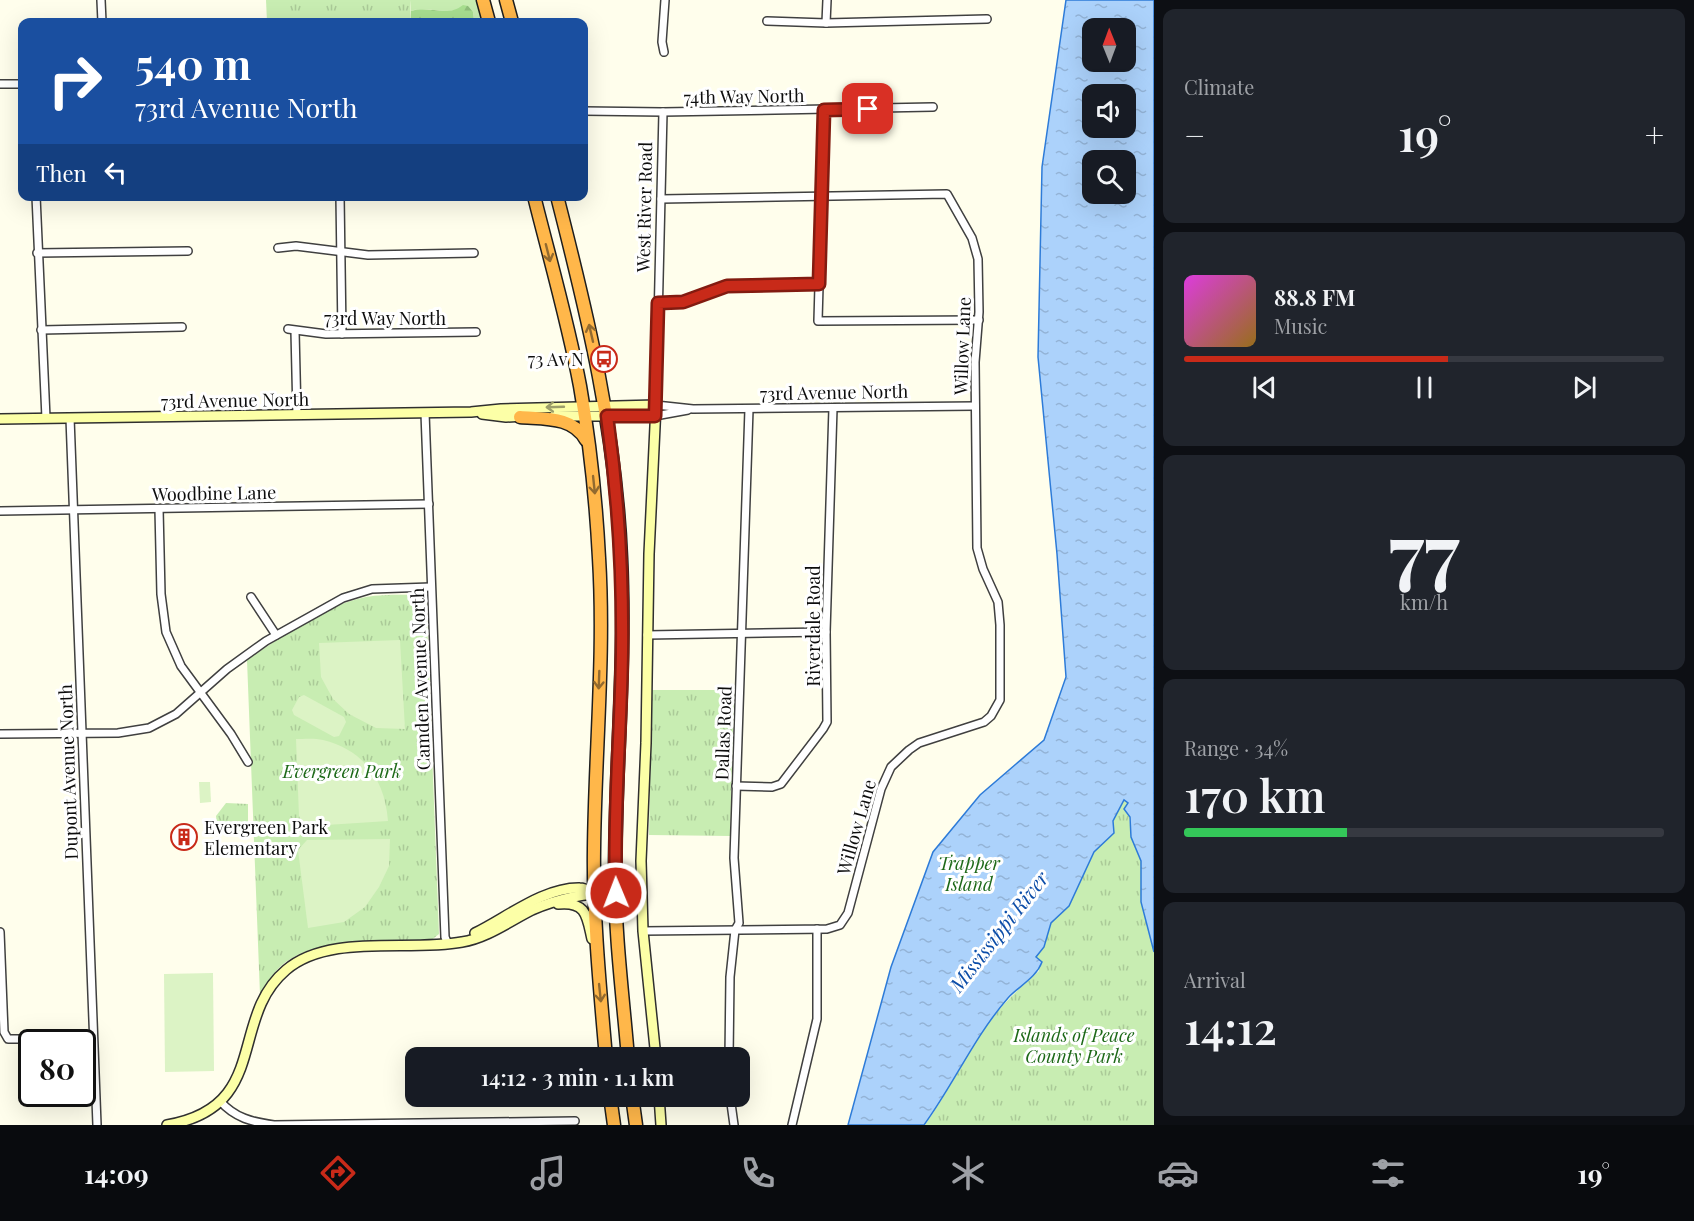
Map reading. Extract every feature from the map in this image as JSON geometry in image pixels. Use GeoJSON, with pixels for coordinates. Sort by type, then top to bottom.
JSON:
{"type":"FeatureCollection","features":[{"type":"Feature","properties":{"kind":"highway"},"geometry":{"type":"LineString","coordinates":[[483,0],[488,18]]}},
{"type":"Feature","properties":{"kind":"highway"},"geometry":{"type":"LineString","coordinates":[[506,0],[511,18]]}},
{"type":"Feature","properties":{"kind":"highway"},"geometry":{"type":"LineString","coordinates":[[535,201],[570,338],[584,411],[599,553],[601,626],[594,893],[605,1047]]}},
{"type":"Feature","properties":{"kind":"highway"},"geometry":{"type":"LineString","coordinates":[[557,201],[591,333],[606,411],[617,493],[622,588],[622,655],[616,893],[619,965],[627,1047]]}},
{"type":"Feature","properties":{"kind":"highway"},"geometry":{"type":"LineString","coordinates":[[520,417],[570,424],[580,431],[589,446]]}},
{"type":"Feature","properties":{"kind":"highway"},"geometry":{"type":"LineString","coordinates":[[612,1107],[614,1125]]}},
{"type":"Feature","properties":{"kind":"highway"},"geometry":{"type":"LineString","coordinates":[[634,1107],[636,1125]]}},
{"type":"Feature","properties":{"kind":"street"},"geometry":{"type":"LineString","coordinates":[[101,0],[102,18]]}},
{"type":"Feature","properties":{"kind":"street"},"geometry":{"type":"LineString","coordinates":[[664,52],[662,42],[665,0]]}},
{"type":"Feature","properties":{"kind":"street"},"geometry":{"type":"LineString","coordinates":[[826,23],[827,0]]}},
{"type":"Feature","properties":{"kind":"street"},"geometry":{"type":"LineString","coordinates":[[767,21],[826,23],[987,19]]}},
{"type":"Feature","properties":{"kind":"street"},"geometry":{"type":"LineString","coordinates":[[0,84],[18,84]]}},
{"type":"Feature","properties":{"kind":"street","name":"74th Way North"},"geometry":{"type":"LineString","coordinates":[[588,111],[663,112],[933,107]]}},
{"type":"Feature","properties":{"kind":"street"},"geometry":{"type":"LineString","coordinates":[[824,110],[818,321],[979,320]]}},
{"type":"Feature","properties":{"kind":"street","name":"West River Road"},"geometry":{"type":"LineString","coordinates":[[655,1047],[643,931],[641,861],[663,112]]}},
{"type":"Feature","properties":{"kind":"street","name":"Willow Lane"},"geometry":{"type":"LineString","coordinates":[[643,931],[827,929],[840,925],[848,913],[881,789],[891,767],[919,743],[984,722],[991,716],[1000,700],[998,602],[983,569],[977,548],[975,362],[979,320],[979,271],[976,248],[947,194],[822,195]]}},
{"type":"Feature","properties":{"kind":"street"},"geometry":{"type":"LineString","coordinates":[[661,199],[822,195]]}},
{"type":"Feature","properties":{"kind":"street"},"geometry":{"type":"LineString","coordinates":[[36,201],[46,418]]}},
{"type":"Feature","properties":{"kind":"street"},"geometry":{"type":"LineString","coordinates":[[340,201],[342,334]]}},
{"type":"Feature","properties":{"kind":"street"},"geometry":{"type":"LineString","coordinates":[[278,248],[296,246],[368,255],[474,253]]}},
{"type":"Feature","properties":{"kind":"street"},"geometry":{"type":"LineString","coordinates":[[37,253],[189,251]]}},
{"type":"Feature","properties":{"kind":"street"},"geometry":{"type":"LineString","coordinates":[[658,303],[683,302],[727,286],[819,284]]}},
{"type":"Feature","properties":{"kind":"street"},"geometry":{"type":"LineString","coordinates":[[41,330],[182,327]]}},
{"type":"Feature","properties":{"kind":"street","name":"73rd Way North"},"geometry":{"type":"LineString","coordinates":[[297,415],[292,330],[342,334],[476,332]]}},
{"type":"Feature","properties":{"kind":"street","name":"73rd Avenue North"},"geometry":{"type":"LineString","coordinates":[[606,411],[656,405],[693,409],[975,406]]}},
{"type":"Feature","properties":{"kind":"street","name":"Riverdale Road"},"geometry":{"type":"LineString","coordinates":[[736,786],[772,787],[781,784],[823,729],[828,714],[826,632],[833,408]]}},
{"type":"Feature","properties":{"kind":"street","name":"73rd Avenue North"},"geometry":{"type":"LineString","coordinates":[[0,419],[425,413],[501,409],[606,411],[655,416],[693,409]]}},
{"type":"Feature","properties":{"kind":"street","name":"Dallas Road"},"geometry":{"type":"LineString","coordinates":[[729,1047],[730,977],[735,930],[739,923],[734,858],[748,409]]}},
{"type":"Feature","properties":{"kind":"street","name":"73rd Avenue North"},"geometry":{"type":"LineString","coordinates":[[471,412],[520,417],[584,411]]}},
{"type":"Feature","properties":{"kind":"street","name":"Camden Avenue North"},"geometry":{"type":"LineString","coordinates":[[425,413],[444,934],[448,944]]}},
{"type":"Feature","properties":{"kind":"street","name":"Dupont Avenue North"},"geometry":{"type":"LineString","coordinates":[[70,418],[93,1029]]}},
{"type":"Feature","properties":{"kind":"street","name":"Woodbine Lane"},"geometry":{"type":"LineString","coordinates":[[0,511],[429,504]]}},
{"type":"Feature","properties":{"kind":"street"},"geometry":{"type":"LineString","coordinates":[[159,508],[161,594],[166,632],[181,666],[231,734],[248,762]]}},
{"type":"Feature","properties":{"kind":"street"},"geometry":{"type":"LineString","coordinates":[[0,734],[118,733],[149,728],[176,714],[246,655],[276,635],[343,598],[372,589],[431,587]]}},
{"type":"Feature","properties":{"kind":"street"},"geometry":{"type":"LineString","coordinates":[[251,597],[276,635]]}},
{"type":"Feature","properties":{"kind":"street"},"geometry":{"type":"LineString","coordinates":[[647,635],[826,632]]}},
{"type":"Feature","properties":{"kind":"street"},"geometry":{"type":"LineString","coordinates":[[448,944],[477,932],[533,901],[560,891],[581,888],[594,893]]}},
{"type":"Feature","properties":{"kind":"street"},"geometry":{"type":"LineString","coordinates":[[167,1125],[184,1123],[207,1112],[230,1090],[243,1065],[261,1002],[277,979],[296,962],[322,951],[342,947],[427,946],[465,942],[556,901],[594,893],[616,893]]}},
{"type":"Feature","properties":{"kind":"street"},"geometry":{"type":"LineString","coordinates":[[532,910],[566,903],[583,910],[587,915],[597,959]]}},
{"type":"Feature","properties":{"kind":"street"},"geometry":{"type":"LineString","coordinates":[[792,1125],[817,1019],[817,929]]}},
{"type":"Feature","properties":{"kind":"street"},"geometry":{"type":"LineString","coordinates":[[0,932],[4,1032],[8,1039],[18,1039]]}},
{"type":"Feature","properties":{"kind":"street"},"geometry":{"type":"LineString","coordinates":[[220,1101],[241,1118],[251,1122],[274,1125],[575,1121]]}},
{"type":"Feature","properties":{"kind":"street","name":"Dupont Avenue North"},"geometry":{"type":"LineString","coordinates":[[96,1104],[97,1125]]}},
{"type":"Feature","properties":{"kind":"street"},"geometry":{"type":"LineString","coordinates":[[660,1107],[661,1125]]}},
{"type":"Feature","properties":{"kind":"street"},"geometry":{"type":"LineString","coordinates":[[732,1107],[734,1125]]}},
{"type":"Feature","properties":{"kind":"green space"},"geometry":{"type":"Polygon","coordinates":[[[266,0],[410,0],[411,18],[267,18],[266,0]]]}},
{"type":"Feature","properties":{"kind":"green space"},"geometry":{"type":"Polygon","coordinates":[[[410,0],[476,0],[480,18],[474,18],[473,12],[459,10],[411,11],[410,0]]]}},
{"type":"Feature","properties":{"kind":"green space"},"geometry":{"type":"Polygon","coordinates":[[[463,5],[468,6],[473,12],[474,18],[411,18],[411,11],[457,9],[463,5]]]}},
{"type":"Feature","properties":{"kind":"green space","name":"Evergreen Park"},"geometry":{"type":"Polygon","coordinates":[[[381,595],[426,595],[439,934],[429,942],[370,941],[327,946],[308,951],[290,959],[276,971],[260,995],[247,660],[319,614],[350,601],[381,595]]]}},
{"type":"Feature","properties":{"kind":"green space"},"geometry":{"type":"Polygon","coordinates":[[[400,640],[405,729],[376,728],[349,714],[333,699],[321,677],[319,643],[400,640]]]}},
{"type":"Feature","properties":{"kind":"green space"},"geometry":{"type":"Polygon","coordinates":[[[652,690],[734,690],[730,836],[649,835],[652,690]]]}},
{"type":"Feature","properties":{"kind":"green space"},"geometry":{"type":"Polygon","coordinates":[[[304,695],[344,717],[346,722],[339,736],[334,737],[294,715],[292,710],[299,697],[304,695]]]}},
{"type":"Feature","properties":{"kind":"green space"},"geometry":{"type":"Polygon","coordinates":[[[296,739],[323,740],[350,751],[361,759],[377,780],[386,806],[388,821],[311,826],[302,823],[299,816],[296,739]]]}},
{"type":"Feature","properties":{"kind":"green space"},"geometry":{"type":"Polygon","coordinates":[[[199,782],[210,782],[211,802],[200,803],[199,782]]]}},
{"type":"Feature","properties":{"kind":"green space","name":"Islands of Peace County Park"},"geometry":{"type":"Polygon","coordinates":[[[1124,800],[1128,803],[1131,837],[1141,861],[1141,902],[1154,952],[1154,1125],[925,1125],[985,1028],[1006,1002],[1039,971],[1035,957],[1044,947],[1051,923],[1069,906],[1094,852],[1114,833],[1113,821],[1124,800]]]}},
{"type":"Feature","properties":{"kind":"green space"},"geometry":{"type":"Polygon","coordinates":[[[226,803],[248,804],[248,832],[218,833],[216,816],[226,803]]]}},
{"type":"Feature","properties":{"kind":"green space"},"geometry":{"type":"Polygon","coordinates":[[[390,839],[389,866],[379,887],[365,907],[344,922],[308,928],[298,850],[307,840],[390,839]]]}},
{"type":"Feature","properties":{"kind":"green space"},"geometry":{"type":"Polygon","coordinates":[[[213,973],[214,1071],[165,1072],[164,974],[213,973]]]}},
{"type":"Feature","properties":{"kind":"water","name":"Mississippi River"},"geometry":{"type":"Polygon","coordinates":[[[1066,0],[1154,0],[1154,952],[1141,902],[1141,861],[1131,837],[1130,817],[1124,809],[1128,803],[1124,800],[1113,821],[1114,833],[1094,852],[1069,906],[1051,923],[1044,947],[1036,957],[1042,962],[1039,968],[996,1013],[924,1125],[848,1125],[891,967],[933,852],[980,795],[1044,740],[1066,677],[1038,357],[1042,167],[1066,0]]]}},
{"type":"Feature","properties":{"kind":"place","name":"73 Av N"},"geometry":{"type":"Point","coordinates":[604,359]}},
{"type":"Feature","properties":{"kind":"place","name":"Evergreen Park Elementary"},"geometry":{"type":"Point","coordinates":[184,837]}},
{"type":"Feature","properties":{"kind":"route"},"geometry":{"type":"LineString","coordinates":[[616,893],[615,845],[622,655],[622,588],[616,485],[607,416],[655,416],[658,303],[683,302],[727,286],[819,284],[824,110],[868,109]]}},
{"type":"Feature","properties":{"kind":"park label","name":"Trapper Island"},"geometry":{"type":"Point","coordinates":[969,873]}}]}
